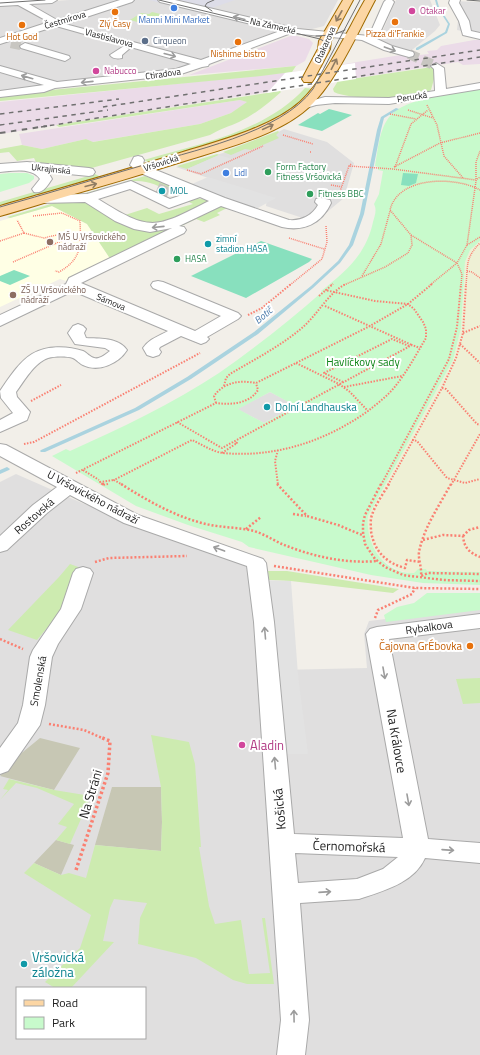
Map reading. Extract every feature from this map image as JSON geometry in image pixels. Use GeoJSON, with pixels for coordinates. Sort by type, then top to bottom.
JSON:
{"type":"FeatureCollection","features":[{"type":"Feature","properties":{"kind":"main road","name":"Otakarova"},"geometry":{"type":"LineString","coordinates":[[300,89],[316,67],[328,35],[348,0]]}},
{"type":"Feature","properties":{"kind":"main road","name":"Otakarova"},"geometry":{"type":"LineString","coordinates":[[312,97],[350,36],[370,0]]}},
{"type":"Feature","properties":{"kind":"main road","name":"Vršovická"},"geometry":{"type":"LineString","coordinates":[[0,211],[89,172],[140,165],[253,134],[281,120],[312,97]]}},
{"type":"Feature","properties":{"kind":"main road","name":"Vršovická"},"geometry":{"type":"LineString","coordinates":[[0,200],[96,184],[140,165],[237,129],[273,112],[291,99]]}},
{"type":"Feature","properties":{"kind":"street"},"geometry":{"type":"LineString","coordinates":[[0,2],[10,0]]}},
{"type":"Feature","properties":{"kind":"street"},"geometry":{"type":"LineString","coordinates":[[0,2],[52,0]]}},
{"type":"Feature","properties":{"kind":"street","name":"Čestmírova"},"geometry":{"type":"LineString","coordinates":[[4,41],[130,0]]}},
{"type":"Feature","properties":{"kind":"street","name":"Na Zámecké"},"geometry":{"type":"LineString","coordinates":[[163,0],[290,30],[350,36]]}},
{"type":"Feature","properties":{"kind":"street"},"geometry":{"type":"LineString","coordinates":[[455,0],[454,3],[464,21],[466,33],[480,36]]}},
{"type":"Feature","properties":{"kind":"street","name":"Vlastislavova"},"geometry":{"type":"LineString","coordinates":[[22,1],[22,4],[62,26],[204,64]]}},
{"type":"Feature","properties":{"kind":"street"},"geometry":{"type":"LineString","coordinates":[[198,8],[215,2]]}},
{"type":"Feature","properties":{"kind":"street"},"geometry":{"type":"LineString","coordinates":[[372,40],[389,2]]}},
{"type":"Feature","properties":{"kind":"street","name":"Ctiradova"},"geometry":{"type":"LineString","coordinates":[[53,84],[178,72],[204,64],[290,30]]}},
{"type":"Feature","properties":{"kind":"street","name":"Otakarova"},"geometry":{"type":"LineString","coordinates":[[350,36],[372,40],[388,48],[409,54]]}},
{"type":"Feature","properties":{"kind":"street"},"geometry":{"type":"LineString","coordinates":[[25,46],[65,58]]}},
{"type":"Feature","properties":{"kind":"street"},"geometry":{"type":"LineString","coordinates":[[436,66],[439,68],[441,93]]}},
{"type":"Feature","properties":{"kind":"street"},"geometry":{"type":"LineString","coordinates":[[0,69],[53,84]]}},
{"type":"Feature","properties":{"kind":"street"},"geometry":{"type":"LineString","coordinates":[[0,94],[44,89],[53,84]]}},
{"type":"Feature","properties":{"kind":"street","name":"Perucká"},"geometry":{"type":"LineString","coordinates":[[312,97],[316,101],[344,99],[386,101],[480,86]]}},
{"type":"Feature","properties":{"kind":"street","name":"Perucká"},"geometry":{"type":"LineString","coordinates":[[312,97],[328,94],[344,99]]}},
{"type":"Feature","properties":{"kind":"street"},"geometry":{"type":"LineString","coordinates":[[140,165],[199,193],[287,224],[298,225],[317,216],[325,203],[321,202]]}},
{"type":"Feature","properties":{"kind":"street","name":"Ukrajinská"},"geometry":{"type":"LineString","coordinates":[[0,168],[13,166],[40,167],[89,172]]}},
{"type":"Feature","properties":{"kind":"street","name":"Ukrajinská"},"geometry":{"type":"LineString","coordinates":[[13,166],[42,172],[46,179],[39,194]]}},
{"type":"Feature","properties":{"kind":"street"},"geometry":{"type":"LineString","coordinates":[[39,194],[88,198],[131,185],[145,184],[180,200]]}},
{"type":"Feature","properties":{"kind":"street"},"geometry":{"type":"LineString","coordinates":[[131,185],[169,204],[199,193]]}},
{"type":"Feature","properties":{"kind":"street"},"geometry":{"type":"LineString","coordinates":[[88,198],[132,224],[149,228],[171,224],[220,200]]}},
{"type":"Feature","properties":{"kind":"street"},"geometry":{"type":"LineString","coordinates":[[0,320],[73,286],[74,281],[198,221]]}},
{"type":"Feature","properties":{"kind":"street","name":"Sámova"},"geometry":{"type":"LineString","coordinates":[[73,286],[198,338],[233,316],[158,285]]}},
{"type":"Feature","properties":{"kind":"street"},"geometry":{"type":"LineString","coordinates":[[0,427],[21,416],[22,412],[8,398],[8,391],[36,358],[53,353],[66,352],[79,355],[90,362],[95,362],[104,361],[117,354],[119,350],[113,345],[107,343],[89,344],[80,341],[76,332],[78,330]]}},
{"type":"Feature","properties":{"kind":"street"},"geometry":{"type":"LineString","coordinates":[[153,352],[151,348],[155,344],[180,331]]}},
{"type":"Feature","properties":{"kind":"street","name":"U Vršovického nádraží"},"geometry":{"type":"LineString","coordinates":[[0,449],[68,481],[131,519],[256,563]]}},
{"type":"Feature","properties":{"kind":"street","name":"Rostovská"},"geometry":{"type":"LineString","coordinates":[[0,546],[8,529],[40,509],[68,481]]}},
{"type":"Feature","properties":{"kind":"street","name":"Košická"},"geometry":{"type":"LineString","coordinates":[[256,563],[264,622],[295,1020],[290,1055]]}},
{"type":"Feature","properties":{"kind":"street","name":"Smolenská"},"geometry":{"type":"LineString","coordinates":[[0,765],[29,725],[34,705],[41,657],[47,643],[71,609],[83,573]]}},
{"type":"Feature","properties":{"kind":"street","name":"Rybalkova"},"geometry":{"type":"LineString","coordinates":[[377,634],[480,621]]}},
{"type":"Feature","properties":{"kind":"street","name":"Na Královce"},"geometry":{"type":"LineString","coordinates":[[377,634],[417,848]]}},
{"type":"Feature","properties":{"kind":"street","name":"Černomořská"},"geometry":{"type":"LineString","coordinates":[[282,843],[417,848],[480,853]]}},
{"type":"Feature","properties":{"kind":"street"},"geometry":{"type":"LineString","coordinates":[[286,894],[359,889],[392,876],[411,862],[417,848]]}},
{"type":"Feature","properties":{"kind":"path"},"geometry":{"type":"LineString","coordinates":[[394,168],[411,124],[428,110],[437,125],[440,143],[447,161],[463,178]]}},
{"type":"Feature","properties":{"kind":"path"},"geometry":{"type":"LineString","coordinates":[[393,114],[416,119]]}},
{"type":"Feature","properties":{"kind":"path"},"geometry":{"type":"LineString","coordinates":[[394,168],[440,143],[480,133]]}},
{"type":"Feature","properties":{"kind":"path"},"geometry":{"type":"LineString","coordinates":[[279,139],[285,136],[313,144]]}},
{"type":"Feature","properties":{"kind":"path"},"geometry":{"type":"LineString","coordinates":[[201,174],[266,145]]}},
{"type":"Feature","properties":{"kind":"path"},"geometry":{"type":"LineString","coordinates":[[216,403],[214,396],[224,387],[237,382],[256,383],[370,326],[408,304],[457,263],[467,245],[476,180],[476,162],[480,151]]}},
{"type":"Feature","properties":{"kind":"path"},"geometry":{"type":"LineString","coordinates":[[232,156],[237,158]]}},
{"type":"Feature","properties":{"kind":"path"},"geometry":{"type":"LineString","coordinates":[[351,164],[349,166],[394,168],[476,180],[480,177]]}},
{"type":"Feature","properties":{"kind":"path"},"geometry":{"type":"LineString","coordinates":[[197,173],[201,174],[211,172]]}},
{"type":"Feature","properties":{"kind":"path"},"geometry":{"type":"LineString","coordinates":[[362,276],[380,244],[391,204],[397,195],[423,183],[448,181],[475,186],[480,190]]}},
{"type":"Feature","properties":{"kind":"path"},"geometry":{"type":"LineString","coordinates":[[331,185],[342,187]]}},
{"type":"Feature","properties":{"kind":"path"},"geometry":{"type":"LineString","coordinates":[[390,210],[412,235],[457,263],[462,274],[457,327],[449,359],[365,515],[362,535],[365,544],[377,561],[390,570],[408,576],[421,576],[428,573],[480,574]]}},
{"type":"Feature","properties":{"kind":"path"},"geometry":{"type":"LineString","coordinates":[[27,217],[62,213],[80,221],[79,253],[68,268],[59,272],[55,271]]}},
{"type":"Feature","properties":{"kind":"path"},"geometry":{"type":"LineString","coordinates":[[22,219],[17,220],[24,233]]}},
{"type":"Feature","properties":{"kind":"path"},"geometry":{"type":"LineString","coordinates":[[0,241],[24,233],[44,238],[61,234],[80,233]]}},
{"type":"Feature","properties":{"kind":"path"},"geometry":{"type":"LineString","coordinates":[[224,387],[226,378],[230,374],[282,344],[314,318],[338,288],[401,259],[408,253],[412,245],[412,235]]}},
{"type":"Feature","properties":{"kind":"path"},"geometry":{"type":"LineString","coordinates":[[286,237],[324,249]]}},
{"type":"Feature","properties":{"kind":"path"},"geometry":{"type":"LineString","coordinates":[[467,245],[480,237]]}},
{"type":"Feature","properties":{"kind":"path"},"geometry":{"type":"LineString","coordinates":[[13,262],[66,239],[80,238]]}},
{"type":"Feature","properties":{"kind":"path"},"geometry":{"type":"LineString","coordinates":[[421,562],[408,560],[405,568],[389,563],[382,557],[374,545],[370,526],[373,511],[442,388],[456,358],[463,333],[468,258],[471,252],[480,243]]}},
{"type":"Feature","properties":{"kind":"path"},"geometry":{"type":"LineString","coordinates":[[467,271],[472,272],[480,278]]}},
{"type":"Feature","properties":{"kind":"path"},"geometry":{"type":"LineString","coordinates":[[319,296],[333,284]]}},
{"type":"Feature","properties":{"kind":"path"},"geometry":{"type":"LineString","coordinates":[[108,484],[103,485],[100,482],[114,480],[192,440],[221,453],[253,453],[278,450],[316,440],[338,430],[368,411],[390,393],[403,376],[426,338],[426,329],[414,309],[408,304],[375,301],[333,293],[325,290]]}},
{"type":"Feature","properties":{"kind":"path"},"geometry":{"type":"LineString","coordinates":[[325,306],[411,346]]}},
{"type":"Feature","properties":{"kind":"path"},"geometry":{"type":"LineString","coordinates":[[463,333],[480,326]]}},
{"type":"Feature","properties":{"kind":"path"},"geometry":{"type":"LineString","coordinates":[[343,383],[324,373],[392,339],[420,348]]}},
{"type":"Feature","properties":{"kind":"path"},"geometry":{"type":"LineString","coordinates":[[460,344],[480,363]]}},
{"type":"Feature","properties":{"kind":"path"},"geometry":{"type":"LineString","coordinates":[[178,422],[222,448],[411,346]]}},
{"type":"Feature","properties":{"kind":"path"},"geometry":{"type":"LineString","coordinates":[[296,363],[340,384],[368,411]]}},
{"type":"Feature","properties":{"kind":"path"},"geometry":{"type":"LineString","coordinates":[[344,387],[403,376]]}},
{"type":"Feature","properties":{"kind":"path"},"geometry":{"type":"LineString","coordinates":[[68,481],[82,470],[216,403],[237,403],[249,398],[258,390],[256,383]]}},
{"type":"Feature","properties":{"kind":"path"},"geometry":{"type":"LineString","coordinates":[[17,408],[61,385]]}},
{"type":"Feature","properties":{"kind":"path"},"geometry":{"type":"LineString","coordinates":[[442,388],[446,389],[477,424],[480,425]]}},
{"type":"Feature","properties":{"kind":"path"},"geometry":{"type":"LineString","coordinates":[[421,576],[421,562],[419,553],[426,530],[480,434]]}},
{"type":"Feature","properties":{"kind":"path"},"geometry":{"type":"LineString","coordinates":[[412,440],[417,441],[447,478],[465,483],[480,479]]}},
{"type":"Feature","properties":{"kind":"path"},"geometry":{"type":"LineString","coordinates":[[221,453],[237,444],[234,442]]}},
{"type":"Feature","properties":{"kind":"path"},"geometry":{"type":"LineString","coordinates":[[278,450],[275,461],[278,484],[307,516]]}},
{"type":"Feature","properties":{"kind":"path"},"geometry":{"type":"LineString","coordinates":[[82,470],[99,480]]}},
{"type":"Feature","properties":{"kind":"path"},"geometry":{"type":"LineString","coordinates":[[114,480],[138,495],[176,515],[211,526],[246,529],[258,532],[290,547],[317,554],[361,562],[377,561]]}},
{"type":"Feature","properties":{"kind":"path"},"geometry":{"type":"LineString","coordinates":[[293,514],[307,516],[338,525],[356,531],[362,535]]}},
{"type":"Feature","properties":{"kind":"path"},"geometry":{"type":"LineString","coordinates":[[246,529],[261,517]]}},
{"type":"Feature","properties":{"kind":"path"},"geometry":{"type":"LineString","coordinates":[[480,527],[469,530],[463,536],[463,545],[465,548],[480,557]]}},
{"type":"Feature","properties":{"kind":"path"},"geometry":{"type":"LineString","coordinates":[[422,540],[443,536],[463,536]]}},
{"type":"Feature","properties":{"kind":"path"},"geometry":{"type":"LineString","coordinates":[[100,560],[109,558],[194,556],[211,546]]}},
{"type":"Feature","properties":{"kind":"path"},"geometry":{"type":"LineString","coordinates":[[289,568],[416,588],[480,589]]}},
{"type":"Feature","properties":{"kind":"path"},"geometry":{"type":"LineString","coordinates":[[421,576],[429,580],[480,581]]}},
{"type":"Feature","properties":{"kind":"path"},"geometry":{"type":"LineString","coordinates":[[377,634],[372,626],[378,610],[412,594],[416,588]]}},
{"type":"Feature","properties":{"kind":"path"},"geometry":{"type":"LineString","coordinates":[[0,639],[41,657]]}},
{"type":"Feature","properties":{"kind":"path","name":"Na Stráni"},"geometry":{"type":"LineString","coordinates":[[24,733],[33,734],[48,724],[84,730],[110,741],[108,773],[76,870]]}},
{"type":"Feature","properties":{"kind":"shaded area"},"geometry":{"type":"Polygon","coordinates":[[[69,0],[153,0],[280,30],[173,71],[0,95],[0,5],[69,0]]]}},
{"type":"Feature","properties":{"kind":"shaded area"},"geometry":{"type":"Polygon","coordinates":[[[149,0],[235,0],[200,12],[149,0]]]}},
{"type":"Feature","properties":{"kind":"shaded area"},"geometry":{"type":"Polygon","coordinates":[[[228,0],[338,0],[324,26],[312,29],[290,28],[209,7],[228,0]]]}},
{"type":"Feature","properties":{"kind":"shaded area"},"geometry":{"type":"Polygon","coordinates":[[[396,0],[430,0],[440,25],[412,50],[405,51],[381,42],[380,37],[396,0]]]}},
{"type":"Feature","properties":{"kind":"shaded area"},"geometry":{"type":"Polygon","coordinates":[[[449,2],[480,2],[480,35],[457,30],[458,20],[449,2]]]}},
{"type":"Feature","properties":{"kind":"shaded area"},"geometry":{"type":"Polygon","coordinates":[[[293,35],[309,39],[313,43],[305,61],[296,66],[189,75],[293,35]]]}},
{"type":"Feature","properties":{"kind":"shaded area"},"geometry":{"type":"Polygon","coordinates":[[[480,40],[480,64],[463,65],[458,62],[0,134],[0,102],[301,71],[407,54],[410,56],[429,54],[427,51],[437,50],[441,46],[480,40]]]}},
{"type":"Feature","properties":{"kind":"shaded area"},"geometry":{"type":"Polygon","coordinates":[[[240,100],[248,102],[231,113],[200,124],[92,142],[86,139],[42,149],[22,145],[19,134],[240,100]]]}},
{"type":"Feature","properties":{"kind":"shaded area"},"geometry":{"type":"Polygon","coordinates":[[[284,129],[327,142],[354,163],[344,198],[315,222],[266,206],[267,198],[176,167],[243,147],[269,137],[284,129]]]}},
{"type":"Feature","properties":{"kind":"shaded area"},"geometry":{"type":"Polygon","coordinates":[[[219,155],[232,159],[201,173],[187,169],[219,155]]]}},
{"type":"Feature","properties":{"kind":"shaded area"},"geometry":{"type":"Polygon","coordinates":[[[208,177],[276,198],[256,209],[196,188],[199,187],[192,184],[208,177]]]}},
{"type":"Feature","properties":{"kind":"shaded area","name":"MŠ U Vršovického nádraží"},"geometry":{"type":"Polygon","coordinates":[[[52,206],[87,224],[111,260],[66,281],[60,279],[0,307],[0,221],[52,206]]]}},
{"type":"Feature","properties":{"kind":"shaded area"},"geometry":{"type":"Polygon","coordinates":[[[480,241],[480,572],[427,571],[426,569],[418,569],[414,573],[410,573],[398,570],[380,558],[369,539],[367,527],[368,516],[453,360],[461,328],[465,262],[470,250],[480,241]]]}},
{"type":"Feature","properties":{"kind":"shaded area","name":"Dolní Landhauska"},"geometry":{"type":"Polygon","coordinates":[[[270,392],[297,406],[264,423],[237,409],[270,392]]]}},
{"type":"Feature","properties":{"kind":"shaded area"},"geometry":{"type":"Polygon","coordinates":[[[16,474],[82,503],[144,527],[267,569],[280,670],[367,668],[364,634],[369,621],[480,608],[480,1055],[0,1055],[0,482],[16,474]]]}},
{"type":"Feature","properties":{"kind":"shaded area"},"geometry":{"type":"Polygon","coordinates":[[[258,580],[291,581],[298,675],[308,754],[274,754],[258,580]]]}},
{"type":"Feature","properties":{"kind":"shaded area"},"geometry":{"type":"Polygon","coordinates":[[[40,738],[80,748],[54,790],[0,776],[18,756],[40,738]]]}},
{"type":"Feature","properties":{"kind":"shaded area"},"geometry":{"type":"Polygon","coordinates":[[[112,787],[161,787],[161,851],[95,845],[112,787]]]}},
{"type":"Feature","properties":{"kind":"shaded area"},"geometry":{"type":"Polygon","coordinates":[[[56,840],[74,845],[61,875],[34,863],[56,840]]]}},
{"type":"Feature","properties":{"kind":"green space"},"geometry":{"type":"Polygon","coordinates":[[[152,12],[165,15],[141,23],[130,20],[141,13],[149,14],[152,12]]]}},
{"type":"Feature","properties":{"kind":"green space"},"geometry":{"type":"Polygon","coordinates":[[[296,66],[292,72],[261,76],[0,101],[0,95],[296,66]]]}},
{"type":"Feature","properties":{"kind":"green space"},"geometry":{"type":"Polygon","coordinates":[[[432,67],[437,68],[431,90],[422,93],[397,97],[368,98],[343,95],[334,92],[333,89],[338,81],[432,67]]]}},
{"type":"Feature","properties":{"kind":"green space"},"geometry":{"type":"Polygon","coordinates":[[[305,88],[316,89],[303,102],[262,127],[152,164],[144,160],[209,142],[251,126],[271,116],[289,103],[305,88]]]}},
{"type":"Feature","properties":{"kind":"green space","name":"Havlíčkovy sady"},"geometry":{"type":"Polygon","coordinates":[[[480,89],[480,241],[470,250],[465,262],[461,328],[453,360],[368,516],[368,526],[373,546],[378,555],[385,563],[393,568],[403,572],[414,573],[418,569],[426,569],[427,571],[480,572],[480,585],[423,583],[371,575],[249,547],[242,542],[188,525],[136,506],[52,456],[66,449],[70,451],[127,424],[165,405],[201,384],[259,344],[322,292],[321,291],[346,270],[353,262],[360,253],[370,234],[375,213],[374,204],[379,194],[383,171],[378,170],[378,167],[375,166],[381,133],[386,121],[397,110],[407,105],[432,97],[480,89]],[[270,392],[238,409],[264,423],[296,406],[270,392]]]}},
{"type":"Feature","properties":{"kind":"green space"},"geometry":{"type":"Polygon","coordinates":[[[281,92],[271,101],[250,116],[210,135],[88,169],[37,164],[34,158],[17,161],[9,152],[0,153],[0,149],[22,145],[42,149],[86,139],[93,142],[200,124],[231,113],[247,102],[240,100],[59,127],[56,125],[281,92]]]}},
{"type":"Feature","properties":{"kind":"green space"},"geometry":{"type":"Polygon","coordinates":[[[329,109],[352,115],[322,131],[298,125],[318,113],[320,114],[329,109]]]}},
{"type":"Feature","properties":{"kind":"green space"},"geometry":{"type":"Polygon","coordinates":[[[278,131],[279,132],[276,135],[279,138],[251,150],[245,149],[231,155],[223,152],[278,131]]]}},
{"type":"Feature","properties":{"kind":"green space"},"geometry":{"type":"Polygon","coordinates":[[[217,154],[219,155],[187,169],[177,166],[217,154]]]}},
{"type":"Feature","properties":{"kind":"green space"},"geometry":{"type":"Polygon","coordinates":[[[27,173],[34,176],[34,179],[29,183],[0,192],[0,174],[27,173]]]}},
{"type":"Feature","properties":{"kind":"green space"},"geometry":{"type":"Polygon","coordinates":[[[403,173],[418,174],[416,183],[409,186],[401,185],[403,173]]]}},
{"type":"Feature","properties":{"kind":"green space"},"geometry":{"type":"Polygon","coordinates":[[[95,174],[103,178],[0,209],[0,202],[95,174]]]}},
{"type":"Feature","properties":{"kind":"green space"},"geometry":{"type":"Polygon","coordinates":[[[145,176],[187,193],[177,196],[154,184],[138,181],[121,183],[79,195],[145,176]]]}},
{"type":"Feature","properties":{"kind":"green space"},"geometry":{"type":"Polygon","coordinates":[[[196,198],[207,200],[208,202],[168,222],[148,223],[137,221],[125,215],[147,208],[159,214],[193,204],[187,201],[196,198]]]}},
{"type":"Feature","properties":{"kind":"green space"},"geometry":{"type":"Polygon","coordinates":[[[64,200],[81,200],[143,229],[220,206],[230,209],[225,209],[217,213],[220,215],[204,222],[196,219],[111,260],[87,224],[52,206],[10,218],[7,217],[64,200]]]}},
{"type":"Feature","properties":{"kind":"green space"},"geometry":{"type":"Polygon","coordinates":[[[261,241],[312,259],[246,298],[191,276],[261,241]]]}},
{"type":"Feature","properties":{"kind":"green space"},"geometry":{"type":"Polygon","coordinates":[[[14,270],[30,276],[10,285],[0,281],[0,276],[14,270]]]}},
{"type":"Feature","properties":{"kind":"green space"},"geometry":{"type":"Polygon","coordinates":[[[70,564],[81,568],[67,604],[37,640],[8,630],[59,577],[70,564]]]}},
{"type":"Feature","properties":{"kind":"green space"},"geometry":{"type":"Polygon","coordinates":[[[268,571],[287,571],[399,589],[393,593],[291,581],[269,580],[268,571]]]}},
{"type":"Feature","properties":{"kind":"green space"},"geometry":{"type":"Polygon","coordinates":[[[427,593],[480,593],[480,610],[386,622],[384,615],[397,607],[414,603],[427,593]]]}},
{"type":"Feature","properties":{"kind":"green space"},"geometry":{"type":"Polygon","coordinates":[[[480,678],[480,703],[463,704],[456,679],[480,678]]]}},
{"type":"Feature","properties":{"kind":"green space"},"geometry":{"type":"Polygon","coordinates":[[[151,735],[189,742],[195,764],[201,847],[199,847],[209,906],[215,924],[241,920],[249,974],[270,973],[262,918],[265,918],[274,984],[247,984],[233,980],[196,958],[138,944],[140,918],[147,903],[114,899],[110,908],[103,941],[114,942],[72,987],[53,987],[45,982],[80,948],[91,915],[24,873],[34,863],[61,875],[69,873],[86,878],[95,845],[161,851],[161,787],[151,735]]]}},
{"type":"Feature","properties":{"kind":"green space"},"geometry":{"type":"Polygon","coordinates":[[[9,779],[54,790],[91,796],[70,844],[56,840],[67,827],[58,824],[74,804],[37,788],[16,783],[0,800],[8,790],[3,789],[9,779]]]}},
{"type":"Feature","properties":{"kind":"pier"},"geometry":{"type":"Polygon","coordinates":[[[355,63],[356,79],[267,93],[285,73],[355,63]]]}},
{"type":"Feature","properties":{"kind":"waterway","name":"Botič"},"geometry":{"type":"LineString","coordinates":[[417,49],[446,32],[449,24],[438,7],[436,0]]}},
{"type":"Feature","properties":{"kind":"waterway","name":"Botič"},"geometry":{"type":"LineString","coordinates":[[43,451],[137,409],[189,378],[256,333],[312,287],[339,262],[351,245],[362,214],[383,117],[397,109]]}},
{"type":"Feature","properties":{"kind":"waterway","name":"Botič"},"geometry":{"type":"LineString","coordinates":[[0,472],[7,469]]}},
{"type":"Feature","properties":{"kind":"tunnel"},"geometry":{"type":"LineString","coordinates":[[11,43],[25,46]]}},
{"type":"Feature","properties":{"kind":"tunnel"},"geometry":{"type":"LineString","coordinates":[[409,54],[436,66]]}},
{"type":"Feature","properties":{"kind":"tunnel"},"geometry":{"type":"LineString","coordinates":[[157,189],[168,194]]}},
{"type":"Feature","properties":{"kind":"tram line"},"geometry":{"type":"LineString","coordinates":[[0,3],[45,0]]}},
{"type":"Feature","properties":{"kind":"tram line"},"geometry":{"type":"LineString","coordinates":[[159,0],[320,39],[329,44],[330,49]]}},
{"type":"Feature","properties":{"kind":"tram line"},"geometry":{"type":"LineString","coordinates":[[212,11],[205,6],[207,3],[214,0]]}},
{"type":"Feature","properties":{"kind":"tram line"},"geometry":{"type":"LineString","coordinates":[[344,30],[360,0]]}},
{"type":"Feature","properties":{"kind":"tram line"},"geometry":{"type":"LineString","coordinates":[[467,0],[480,1]]}},
{"type":"Feature","properties":{"kind":"tram line"},"geometry":{"type":"LineString","coordinates":[[0,207],[207,147],[232,139],[280,118],[299,104],[313,89],[344,30]]}},
{"type":"Feature","properties":{"kind":"tram line"},"geometry":{"type":"LineString","coordinates":[[316,36],[333,35],[344,30]]}},
{"type":"Feature","properties":{"kind":"railway"},"geometry":{"type":"LineString","coordinates":[[103,107],[480,50]]}},
{"type":"Feature","properties":{"kind":"railway"},"geometry":{"type":"LineString","coordinates":[[41,127],[480,57]]}},
{"type":"Feature","properties":{"kind":"railway"},"geometry":{"type":"LineString","coordinates":[[0,114],[119,99]]}},
{"type":"Feature","properties":{"kind":"railway"},"geometry":{"type":"LineString","coordinates":[[0,125],[108,110]]}},
{"type":"Feature","properties":{"kind":"railway"},"geometry":{"type":"LineString","coordinates":[[0,133],[47,126]]}},
{"type":"Feature","properties":{"kind":"place","name":"Manni Mini Market"},"geometry":{"type":"Point","coordinates":[174,8]}},
{"type":"Feature","properties":{"kind":"place","name":"Otakar"},"geometry":{"type":"Point","coordinates":[412,11]}},
{"type":"Feature","properties":{"kind":"place","name":"Zlý Časy"},"geometry":{"type":"Point","coordinates":[115,12]}},
{"type":"Feature","properties":{"kind":"place","name":"Pizza di'Frankie"},"geometry":{"type":"Point","coordinates":[395,22]}},
{"type":"Feature","properties":{"kind":"place","name":"Hot God"},"geometry":{"type":"Point","coordinates":[22,25]}},
{"type":"Feature","properties":{"kind":"place","name":"Cirqueon"},"geometry":{"type":"Point","coordinates":[145,41]}},
{"type":"Feature","properties":{"kind":"place","name":"Nishime bistro"},"geometry":{"type":"Point","coordinates":[238,42]}},
{"type":"Feature","properties":{"kind":"place","name":"Nabucco"},"geometry":{"type":"Point","coordinates":[96,71]}},
{"type":"Feature","properties":{"kind":"place","name":"Form Factory Fitness Vršovická"},"geometry":{"type":"Point","coordinates":[268,172]}},
{"type":"Feature","properties":{"kind":"place","name":"Lidl"},"geometry":{"type":"Point","coordinates":[226,173]}},
{"type":"Feature","properties":{"kind":"place","name":"MOL"},"geometry":{"type":"Point","coordinates":[162,191]}},
{"type":"Feature","properties":{"kind":"place","name":"Fitness BBC"},"geometry":{"type":"Point","coordinates":[310,194]}},
{"type":"Feature","properties":{"kind":"place","name":"MŠ U Vršovického nádraží"},"geometry":{"type":"Point","coordinates":[50,242]}},
{"type":"Feature","properties":{"kind":"place","name":"zimní stadion HASA"},"geometry":{"type":"Point","coordinates":[208,244]}},
{"type":"Feature","properties":{"kind":"place","name":"HASA"},"geometry":{"type":"Point","coordinates":[177,259]}},
{"type":"Feature","properties":{"kind":"place","name":"ZŠ U Vršovického nádraží"},"geometry":{"type":"Point","coordinates":[13,295]}},
{"type":"Feature","properties":{"kind":"place","name":"Dolní Landhauska"},"geometry":{"type":"Point","coordinates":[267,407]}},
{"type":"Feature","properties":{"kind":"place","name":"Čajovna GrÉbovka"},"geometry":{"type":"Point","coordinates":[470,646]}},
{"type":"Feature","properties":{"kind":"place","name":"Aladin"},"geometry":{"type":"Point","coordinates":[242,745]}},
{"type":"Feature","properties":{"kind":"place","name":"Vršovická záložna"},"geometry":{"type":"Point","coordinates":[24,964]}}]}
